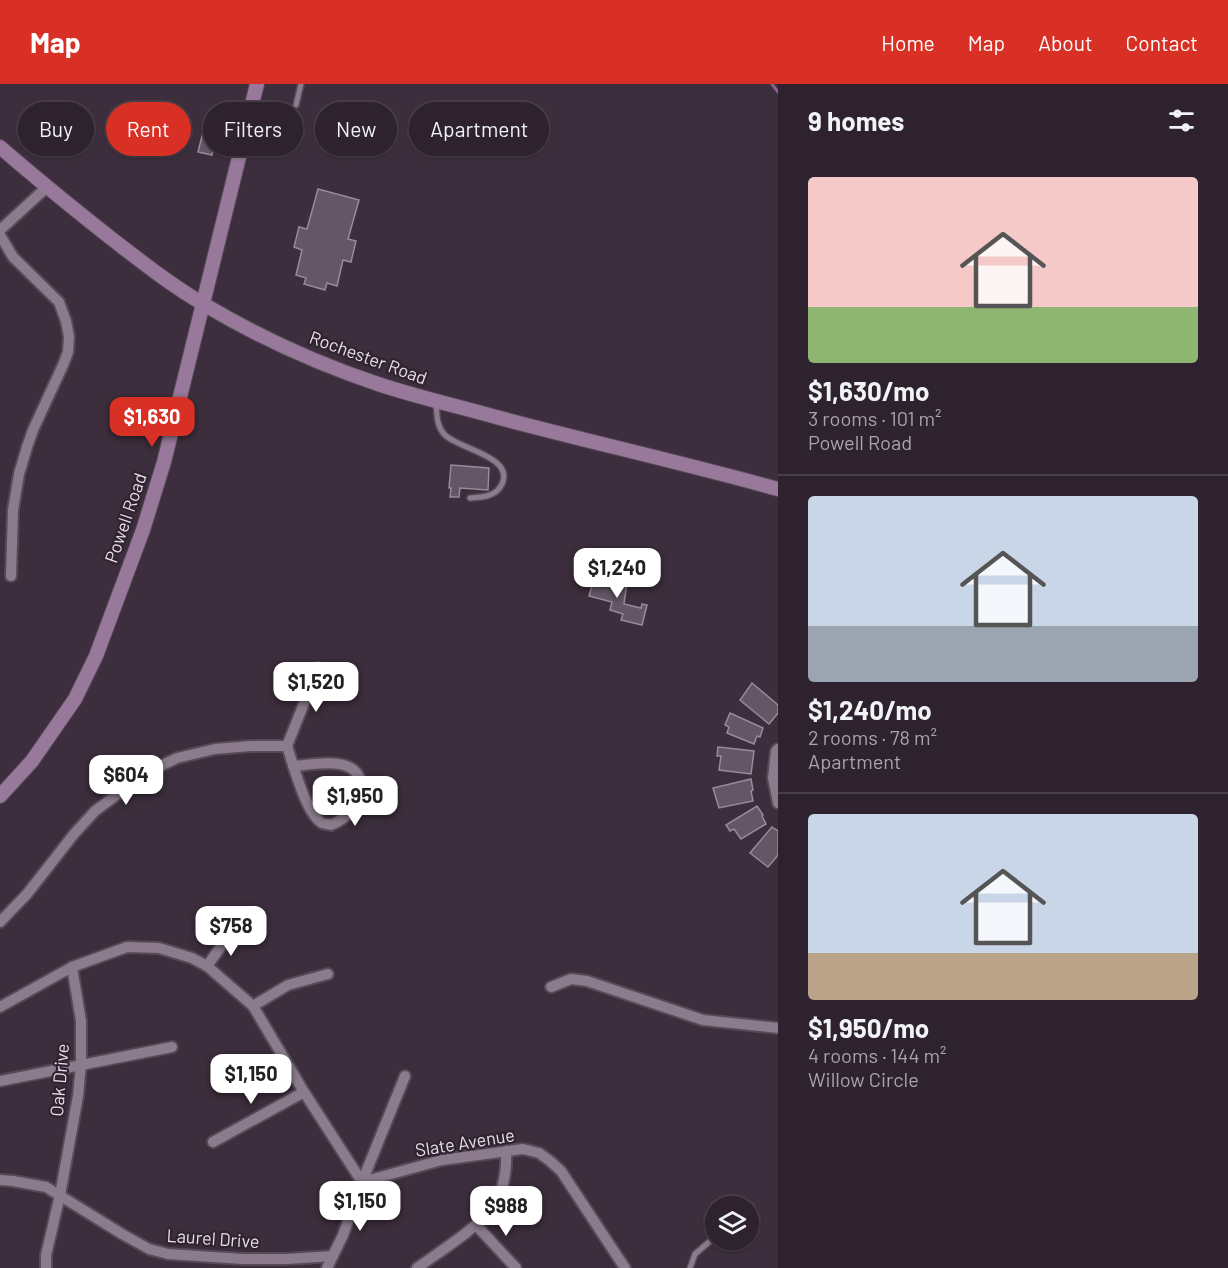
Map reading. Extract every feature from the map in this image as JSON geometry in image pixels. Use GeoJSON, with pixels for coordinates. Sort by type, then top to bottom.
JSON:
{"type":"FeatureCollection","features":[{"type":"Feature","properties":{"kind":"street","name":"Powell Road"},"geometry":{"type":"LineString","coordinates":[[0,796],[32,760],[75,699],[96,656],[143,530],[164,462],[257,84]]}},
{"type":"Feature","properties":{"kind":"street","name":"Rochester Road"},"geometry":{"type":"LineString","coordinates":[[0,147],[46,187],[143,263],[203,304],[265,337],[338,370],[436,401],[778,489]]}},
{"type":"Feature","properties":{"kind":"street"},"geometry":{"type":"LineString","coordinates":[[0,230],[46,187]]}},
{"type":"Feature","properties":{"kind":"street"},"geometry":{"type":"LineString","coordinates":[[0,235],[14,257],[59,302],[69,337],[68,352],[33,430],[19,474],[13,510],[11,576]]}},
{"type":"Feature","properties":{"kind":"street"},"geometry":{"type":"LineString","coordinates":[[293,766],[342,765],[356,772],[361,786],[356,804],[350,813],[331,825],[321,822],[313,814],[293,766],[287,746],[318,668]]}},
{"type":"Feature","properties":{"kind":"street"},"geometry":{"type":"LineString","coordinates":[[0,922],[27,894],[95,811],[146,773],[177,758],[215,749],[287,746]]}},
{"type":"Feature","properties":{"kind":"street"},"geometry":{"type":"LineString","coordinates":[[778,749],[773,778],[778,803]]}},
{"type":"Feature","properties":{"kind":"street"},"geometry":{"type":"LineString","coordinates":[[207,966],[232,931]]}},
{"type":"Feature","properties":{"kind":"street"},"geometry":{"type":"LineString","coordinates":[[0,1007],[72,967],[127,947],[159,948],[192,958],[207,966],[253,1006],[303,1092],[362,1182]]}},
{"type":"Feature","properties":{"kind":"street","name":"Oak Drive"},"geometry":{"type":"LineString","coordinates":[[46,1268],[46,1255],[60,1195],[78,1096],[81,1064],[81,1021],[72,967]]}},
{"type":"Feature","properties":{"kind":"street"},"geometry":{"type":"LineString","coordinates":[[253,1006],[288,985],[328,974]]}},
{"type":"Feature","properties":{"kind":"street"},"geometry":{"type":"LineString","coordinates":[[551,987],[572,980],[586,981],[703,1020],[778,1028]]}},
{"type":"Feature","properties":{"kind":"street"},"geometry":{"type":"LineString","coordinates":[[0,1081],[172,1047]]}},
{"type":"Feature","properties":{"kind":"street"},"geometry":{"type":"LineString","coordinates":[[327,1268],[343,1235],[405,1076]]}},
{"type":"Feature","properties":{"kind":"street"},"geometry":{"type":"LineString","coordinates":[[213,1142],[303,1092]]}},
{"type":"Feature","properties":{"kind":"street","name":"Slate Avenue"},"geometry":{"type":"LineString","coordinates":[[362,1182],[442,1160],[523,1149],[539,1153],[561,1171],[625,1268]]}},
{"type":"Feature","properties":{"kind":"street"},"geometry":{"type":"LineString","coordinates":[[417,1268],[476,1225],[492,1209],[507,1167],[506,1151]]}},
{"type":"Feature","properties":{"kind":"street","name":"Laurel Drive"},"geometry":{"type":"LineString","coordinates":[[0,1180],[46,1187],[149,1249],[168,1254],[243,1259],[333,1256]]}},
{"type":"Feature","properties":{"kind":"street"},"geometry":{"type":"LineString","coordinates":[[476,1225],[516,1268]]}},
{"type":"Feature","properties":{"kind":"lane"},"geometry":{"type":"LineString","coordinates":[[297,102],[301,84]]}},
{"type":"Feature","properties":{"kind":"lane"},"geometry":{"type":"LineString","coordinates":[[436,401],[437,422],[442,432],[450,440],[497,462],[502,470],[504,481],[499,490],[490,496],[470,498]]}},
{"type":"Feature","properties":{"kind":"lane"},"geometry":{"type":"LineString","coordinates":[[690,1268],[695,1254],[705,1245]]}},
{"type":"Feature","properties":{"kind":"building"},"geometry":{"type":"Polygon","coordinates":[[[203,132],[203,153],[198,152],[203,132]]]}},
{"type":"Feature","properties":{"kind":"building"},"geometry":{"type":"Polygon","coordinates":[[[318,189],[359,200],[348,239],[356,241],[351,262],[343,260],[337,286],[327,283],[325,290],[304,284],[306,278],[296,275],[302,250],[294,247],[299,227],[307,229],[318,189]]]}},
{"type":"Feature","properties":{"kind":"building"},"geometry":{"type":"Polygon","coordinates":[[[451,465],[489,468],[488,490],[460,488],[459,497],[450,497],[451,465]]]}},
{"type":"Feature","properties":{"kind":"building"},"geometry":{"type":"Polygon","coordinates":[[[595,575],[627,583],[624,604],[641,608],[642,604],[647,605],[642,625],[621,620],[623,614],[610,610],[612,602],[589,596],[595,575]]]}},
{"type":"Feature","properties":{"kind":"building"},"geometry":{"type":"Polygon","coordinates":[[[752,683],[778,705],[778,713],[769,724],[740,700],[752,683]]]}},
{"type":"Feature","properties":{"kind":"building"},"geometry":{"type":"Polygon","coordinates":[[[730,713],[763,728],[754,744],[727,733],[729,727],[725,725],[730,713]]]}},
{"type":"Feature","properties":{"kind":"building"},"geometry":{"type":"Polygon","coordinates":[[[718,747],[754,751],[751,774],[719,770],[721,756],[717,756],[718,747]]]}},
{"type":"Feature","properties":{"kind":"building"},"geometry":{"type":"Polygon","coordinates":[[[751,779],[753,801],[719,808],[713,788],[751,779]]]}},
{"type":"Feature","properties":{"kind":"building"},"geometry":{"type":"Polygon","coordinates":[[[757,806],[766,824],[741,839],[734,829],[730,831],[726,825],[757,806]]]}},
{"type":"Feature","properties":{"kind":"building"},"geometry":{"type":"Polygon","coordinates":[[[772,827],[778,831],[778,855],[768,867],[750,853],[772,827]]]}},
{"type":"Feature","properties":{"kind":"waterway"},"geometry":{"type":"LineString","coordinates":[[772,84],[778,92]]}}]}
